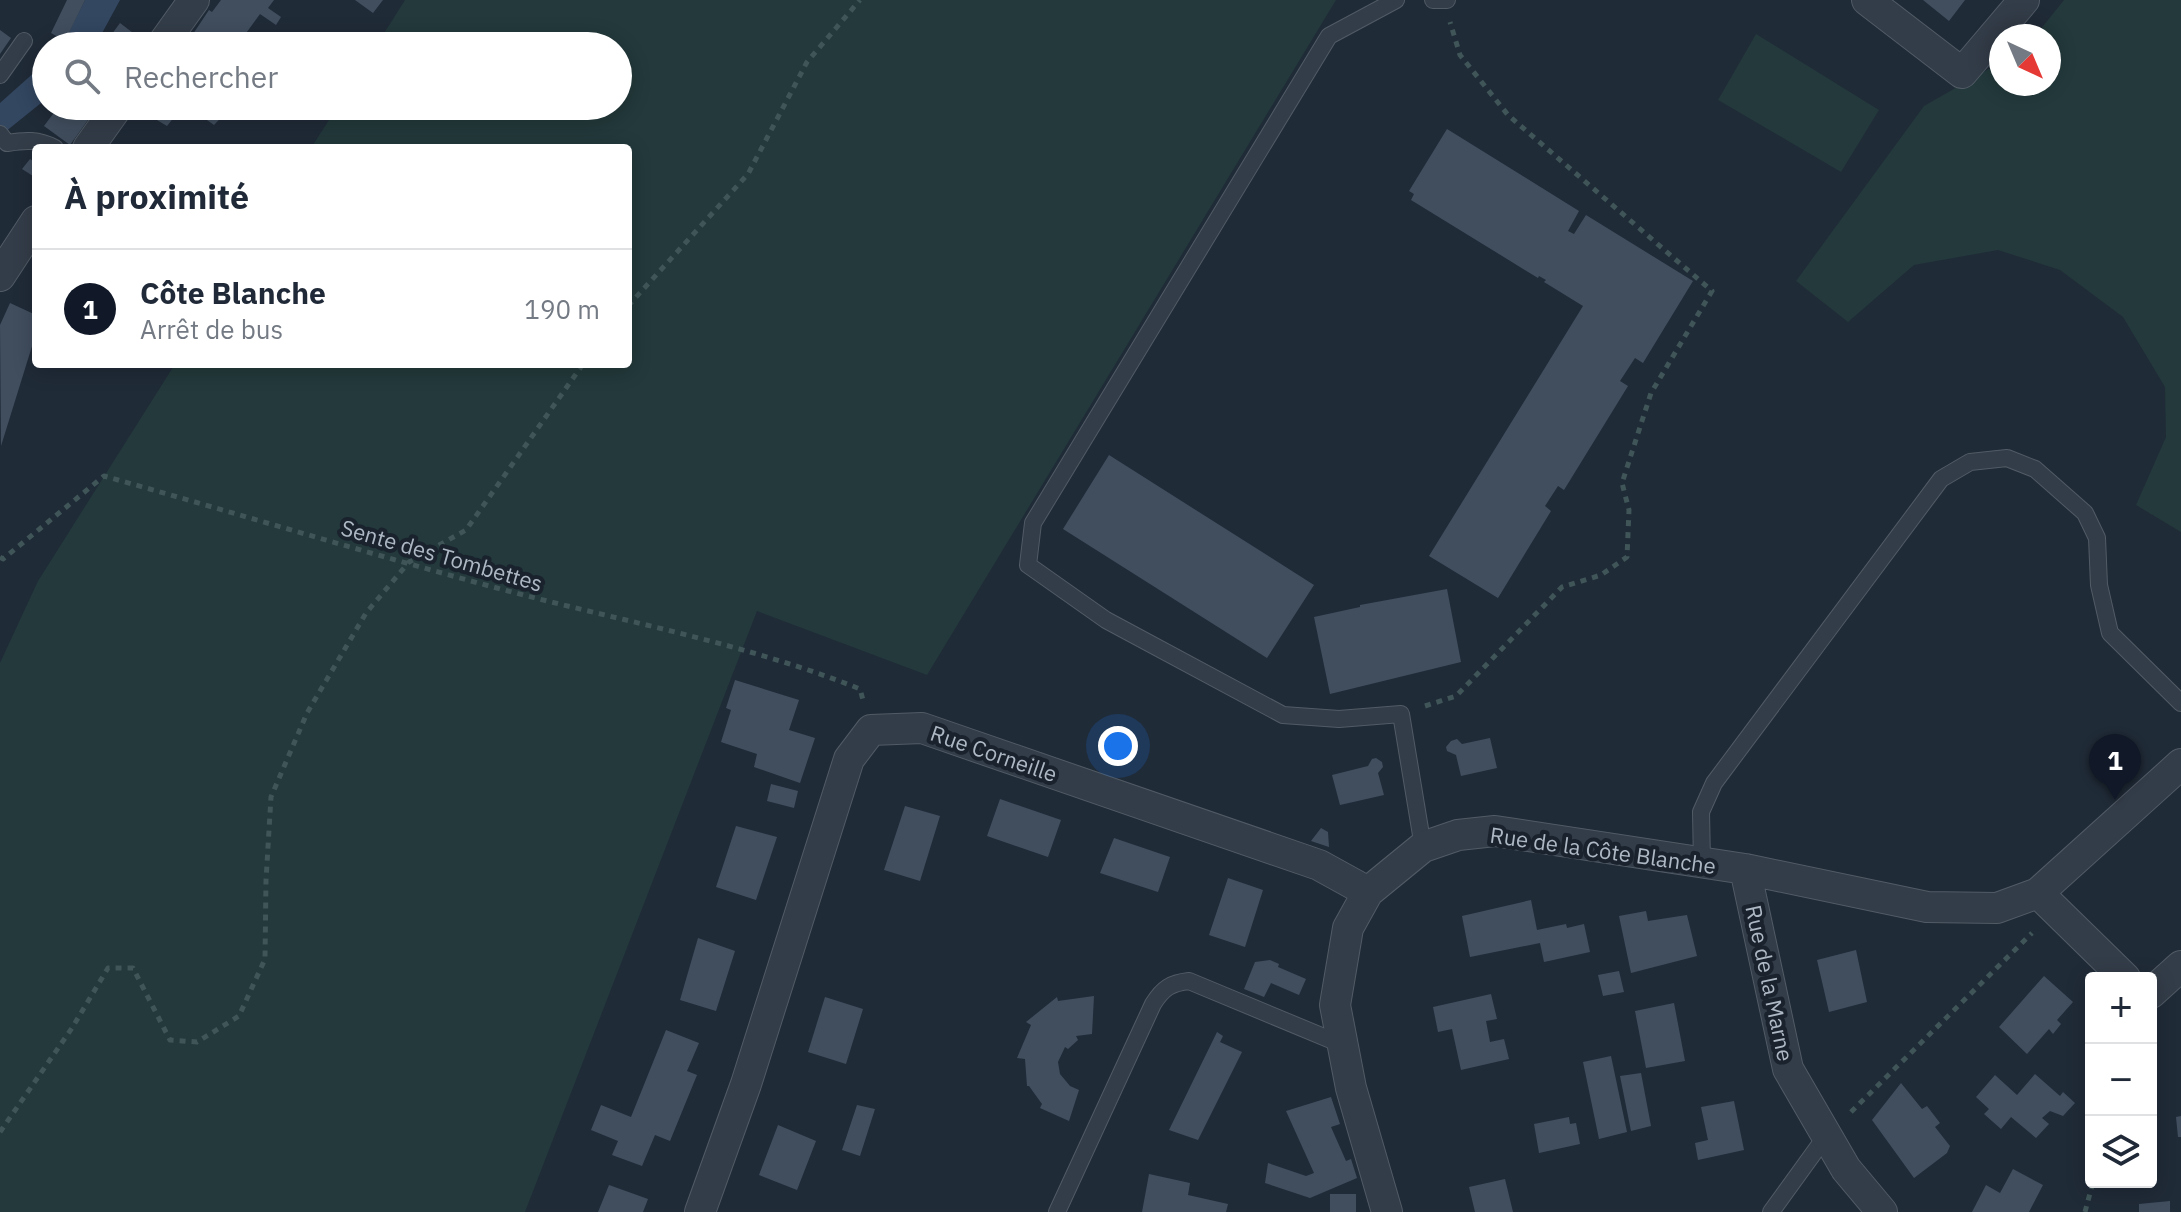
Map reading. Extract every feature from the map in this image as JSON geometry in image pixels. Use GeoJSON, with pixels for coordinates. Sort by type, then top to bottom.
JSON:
{"type":"FeatureCollection","features":[{"type":"Feature","properties":{"kind":"street"},"geometry":{"type":"LineString","coordinates":[[171,32],[194,0]]}},
{"type":"Feature","properties":{"kind":"street"},"geometry":{"type":"LineString","coordinates":[[1867,0],[1962,73],[2024,0]]}},
{"type":"Feature","properties":{"kind":"street"},"geometry":{"type":"LineString","coordinates":[[91,144],[108,120]]}},
{"type":"Feature","properties":{"kind":"street"},"geometry":{"type":"LineString","coordinates":[[0,276],[32,227]]}},
{"type":"Feature","properties":{"kind":"street","name":"Rue Corneille"},"geometry":{"type":"LineString","coordinates":[[871,730],[922,728],[1319,865],[1368,892]]}},
{"type":"Feature","properties":{"kind":"street"},"geometry":{"type":"LineString","coordinates":[[700,1212],[746,1084],[849,759],[871,730]]}},
{"type":"Feature","properties":{"kind":"street","name":"Rue de la Côte Blanche"},"geometry":{"type":"LineString","coordinates":[[1387,1212],[1351,1088],[1335,1005],[1348,928],[1368,892],[1423,847],[1458,835],[1495,831],[1745,869],[1927,907],[1997,908],[2047,902],[2181,764]]}},
{"type":"Feature","properties":{"kind":"street","name":"Rue de la Marne"},"geometry":{"type":"LineString","coordinates":[[1745,869],[1788,1069],[1846,1169],[1882,1212]]}},
{"type":"Feature","properties":{"kind":"street"},"geometry":{"type":"LineString","coordinates":[[2047,902],[2119,972]]}},
{"type":"Feature","properties":{"kind":"street"},"geometry":{"type":"LineString","coordinates":[[2157,988],[2181,966]]}},
{"type":"Feature","properties":{"kind":"lane"},"geometry":{"type":"LineString","coordinates":[[1396,0],[1329,36],[1033,523],[1028,565],[1106,620],[1283,715],[1339,719],[1401,714],[1423,847]]}},
{"type":"Feature","properties":{"kind":"lane"},"geometry":{"type":"LineString","coordinates":[[1433,0],[1445,0]]}},
{"type":"Feature","properties":{"kind":"lane"},"geometry":{"type":"LineString","coordinates":[[0,75],[24,41]]}},
{"type":"Feature","properties":{"kind":"lane"},"geometry":{"type":"LineString","coordinates":[[3,139],[47,144]]}},
{"type":"Feature","properties":{"kind":"lane"},"geometry":{"type":"LineString","coordinates":[[1702,863],[1701,812],[1714,783],[1941,479],[1970,462],[2007,458],[2035,469],[2085,513],[2097,538],[2099,585],[2110,633],[2181,703]]}},
{"type":"Feature","properties":{"kind":"lane"},"geometry":{"type":"LineString","coordinates":[[1057,1212],[1153,1004],[1161,991],[1173,983],[1189,981],[1343,1045]]}},
{"type":"Feature","properties":{"kind":"lane"},"geometry":{"type":"LineString","coordinates":[[1771,1212],[1826,1136]]}},
{"type":"Feature","properties":{"kind":"path"},"geometry":{"type":"LineString","coordinates":[[632,302],[748,174],[807,62],[860,0]]}},
{"type":"Feature","properties":{"kind":"path"},"geometry":{"type":"LineString","coordinates":[[1401,714],[1456,696],[1562,587],[1601,575],[1627,557],[1629,510],[1622,483],[1651,393],[1712,291],[1508,115],[1460,55],[1445,0]]}},
{"type":"Feature","properties":{"kind":"path"},"geometry":{"type":"LineString","coordinates":[[0,1132],[72,1028],[108,968],[133,968],[170,1040],[197,1042],[239,1016],[265,959],[271,797],[314,701],[366,613],[409,562],[466,530],[580,368]]}},
{"type":"Feature","properties":{"kind":"path","name":"Sente des Tombettes"},"geometry":{"type":"LineString","coordinates":[[0,557],[3,559],[104,476],[507,591],[695,637],[833,678],[860,689],[871,730]]}},
{"type":"Feature","properties":{"kind":"path"},"geometry":{"type":"LineString","coordinates":[[1826,1136],[2047,902]]}},
{"type":"Feature","properties":{"kind":"path"},"geometry":{"type":"LineString","coordinates":[[2085,1212],[2091,1188]]}},
{"type":"Feature","properties":{"kind":"green space"},"geometry":{"type":"Polygon","coordinates":[[[405,0],[1336,0],[927,675],[757,611],[525,1212],[0,1212],[0,663],[38,581],[172,368],[632,368],[632,144],[314,144],[329,120],[632,120],[632,32],[385,32],[405,0]]]}},
{"type":"Feature","properties":{"kind":"green space"},"geometry":{"type":"Polygon","coordinates":[[[2064,0],[2181,0],[2181,532],[2136,505],[2166,437],[2165,387],[2123,317],[2060,270],[1998,250],[1914,265],[1848,322],[1796,281],[1924,106],[1989,69],[1989,96],[2061,96],[2061,24],[2045,24],[2064,0]]]}},
{"type":"Feature","properties":{"kind":"green space"},"geometry":{"type":"Polygon","coordinates":[[[1756,34],[1879,110],[1841,172],[1718,100],[1756,34]]]}},
{"type":"Feature","properties":{"kind":"water"},"geometry":{"type":"Polygon","coordinates":[[[85,0],[120,0],[103,32],[69,32],[85,0]]]}},
{"type":"Feature","properties":{"kind":"water"},"geometry":{"type":"Polygon","coordinates":[[[32,74],[32,110],[0,136],[0,103],[32,74]]]}},
{"type":"Feature","properties":{"kind":"building"},"geometry":{"type":"Polygon","coordinates":[[[67,0],[85,0],[69,32],[51,32],[67,0]]]}},
{"type":"Feature","properties":{"kind":"building"},"geometry":{"type":"Polygon","coordinates":[[[221,0],[274,0],[268,8],[281,17],[276,25],[260,14],[247,32],[194,32],[209,10],[212,12],[221,0]]]}},
{"type":"Feature","properties":{"kind":"building"},"geometry":{"type":"Polygon","coordinates":[[[355,0],[383,0],[373,13],[355,0]]]}},
{"type":"Feature","properties":{"kind":"building"},"geometry":{"type":"Polygon","coordinates":[[[1923,0],[1965,0],[1949,21],[1923,0]]]}},
{"type":"Feature","properties":{"kind":"building"},"geometry":{"type":"Polygon","coordinates":[[[120,23],[132,32],[113,32],[120,23]]]}},
{"type":"Feature","properties":{"kind":"building"},"geometry":{"type":"Polygon","coordinates":[[[0,30],[11,38],[0,54],[0,30]]]}},
{"type":"Feature","properties":{"kind":"building"},"geometry":{"type":"Polygon","coordinates":[[[48,120],[88,120],[71,144],[44,126],[48,120]]]}},
{"type":"Feature","properties":{"kind":"building"},"geometry":{"type":"Polygon","coordinates":[[[157,120],[172,120],[167,126],[157,120]]]}},
{"type":"Feature","properties":{"kind":"building"},"geometry":{"type":"Polygon","coordinates":[[[1447,129],[1579,211],[1568,231],[1574,234],[1586,215],[1693,281],[1643,363],[1635,358],[1620,381],[1628,386],[1564,490],[1558,486],[1545,506],[1551,511],[1498,598],[1429,556],[1583,306],[1544,282],[1546,280],[1411,200],[1414,194],[1409,191],[1447,129]]]}},
{"type":"Feature","properties":{"kind":"building"},"geometry":{"type":"Polygon","coordinates":[[[30,159],[32,160],[32,175],[22,169],[30,159]]]}},
{"type":"Feature","properties":{"kind":"building"},"geometry":{"type":"Polygon","coordinates":[[[10,303],[32,313],[32,346],[1,446],[0,325],[10,303]]]}},
{"type":"Feature","properties":{"kind":"building"},"geometry":{"type":"Polygon","coordinates":[[[1109,455],[1314,585],[1267,658],[1063,529],[1109,455]]]}},
{"type":"Feature","properties":{"kind":"building"},"geometry":{"type":"Polygon","coordinates":[[[1447,589],[1461,662],[1330,694],[1314,617],[1447,589]]]}},
{"type":"Feature","properties":{"kind":"building"},"geometry":{"type":"Polygon","coordinates":[[[735,680],[799,700],[789,730],[815,738],[800,783],[754,767],[757,754],[721,742],[731,710],[726,708],[735,680]]]}},
{"type":"Feature","properties":{"kind":"building"},"geometry":{"type":"Polygon","coordinates":[[[1490,738],[1497,768],[1461,776],[1456,755],[1447,751],[1446,747],[1457,739],[1462,744],[1490,738]]]}},
{"type":"Feature","properties":{"kind":"building"},"geometry":{"type":"Polygon","coordinates":[[[1376,758],[1382,762],[1383,767],[1378,773],[1384,795],[1340,805],[1332,775],[1368,766],[1376,758]]]}},
{"type":"Feature","properties":{"kind":"building"},"geometry":{"type":"Polygon","coordinates":[[[771,784],[798,791],[794,808],[767,801],[771,784]]]}},
{"type":"Feature","properties":{"kind":"building"},"geometry":{"type":"Polygon","coordinates":[[[1000,799],[1061,820],[1048,857],[987,836],[1000,799]]]}},
{"type":"Feature","properties":{"kind":"building"},"geometry":{"type":"Polygon","coordinates":[[[905,806],[940,816],[920,881],[884,870],[905,806]]]}},
{"type":"Feature","properties":{"kind":"building"},"geometry":{"type":"Polygon","coordinates":[[[736,826],[777,837],[756,900],[716,887],[736,826]]]}},
{"type":"Feature","properties":{"kind":"building"},"geometry":{"type":"Polygon","coordinates":[[[1321,828],[1328,832],[1329,847],[1311,841],[1321,828]]]}},
{"type":"Feature","properties":{"kind":"building"},"geometry":{"type":"Polygon","coordinates":[[[1114,838],[1170,857],[1158,892],[1100,873],[1114,838]]]}},
{"type":"Feature","properties":{"kind":"building"},"geometry":{"type":"Polygon","coordinates":[[[1228,878],[1263,890],[1245,947],[1209,935],[1228,878]]]}},
{"type":"Feature","properties":{"kind":"building"},"geometry":{"type":"Polygon","coordinates":[[[1531,900],[1537,930],[1584,924],[1590,952],[1544,962],[1540,943],[1470,957],[1462,916],[1531,900]]]}},
{"type":"Feature","properties":{"kind":"building"},"geometry":{"type":"Polygon","coordinates":[[[1646,911],[1648,921],[1687,915],[1697,956],[1631,973],[1619,916],[1646,911]]]}},
{"type":"Feature","properties":{"kind":"building"},"geometry":{"type":"Polygon","coordinates":[[[698,938],[735,951],[716,1011],[680,1000],[698,938]]]}},
{"type":"Feature","properties":{"kind":"building"},"geometry":{"type":"Polygon","coordinates":[[[1856,950],[1867,1002],[1829,1012],[1817,960],[1856,950]]]}},
{"type":"Feature","properties":{"kind":"building"},"geometry":{"type":"Polygon","coordinates":[[[1270,960],[1279,964],[1278,967],[1306,979],[1299,995],[1271,983],[1264,997],[1244,989],[1255,962],[1270,960]]]}},
{"type":"Feature","properties":{"kind":"building"},"geometry":{"type":"Polygon","coordinates":[[[1619,971],[1624,992],[1603,996],[1598,975],[1619,971]]]}},
{"type":"Feature","properties":{"kind":"building"},"geometry":{"type":"Polygon","coordinates":[[[2044,976],[2073,1002],[2057,1020],[2061,1024],[2053,1034],[2049,1029],[2027,1054],[1999,1027],[2044,976]]]}},
{"type":"Feature","properties":{"kind":"building"},"geometry":{"type":"Polygon","coordinates":[[[1491,994],[1497,1019],[1486,1021],[1490,1042],[1504,1039],[1509,1059],[1461,1070],[1452,1029],[1438,1032],[1433,1007],[1491,994]]]}},
{"type":"Feature","properties":{"kind":"building"},"geometry":{"type":"Polygon","coordinates":[[[1094,996],[1092,1034],[1076,1036],[1078,1040],[1068,1049],[1065,1047],[1058,1062],[1060,1074],[1070,1086],[1079,1090],[1069,1121],[1040,1108],[1042,1104],[1027,1086],[1025,1059],[1017,1058],[1031,1025],[1026,1022],[1057,997],[1058,1001],[1094,996]]]}},
{"type":"Feature","properties":{"kind":"building"},"geometry":{"type":"Polygon","coordinates":[[[825,997],[863,1009],[846,1064],[808,1052],[825,997]]]}},
{"type":"Feature","properties":{"kind":"building"},"geometry":{"type":"Polygon","coordinates":[[[1674,1003],[1685,1061],[1646,1068],[1635,1011],[1674,1003]]]}},
{"type":"Feature","properties":{"kind":"building"},"geometry":{"type":"Polygon","coordinates":[[[666,1030],[699,1043],[687,1071],[697,1075],[670,1141],[655,1135],[642,1166],[612,1155],[618,1141],[591,1130],[601,1105],[631,1117],[666,1030]]]}},
{"type":"Feature","properties":{"kind":"building"},"geometry":{"type":"Polygon","coordinates":[[[1217,1032],[1223,1036],[1220,1042],[1242,1052],[1198,1140],[1169,1130],[1217,1032]]]}},
{"type":"Feature","properties":{"kind":"building"},"geometry":{"type":"Polygon","coordinates":[[[1611,1056],[1627,1132],[1599,1139],[1583,1062],[1611,1056]]]}},
{"type":"Feature","properties":{"kind":"building"},"geometry":{"type":"Polygon","coordinates":[[[1641,1073],[1651,1126],[1631,1131],[1620,1076],[1641,1073]]]}},
{"type":"Feature","properties":{"kind":"building"},"geometry":{"type":"Polygon","coordinates":[[[2035,1074],[2060,1096],[2063,1092],[2075,1103],[2063,1116],[2050,1111],[2042,1118],[2049,1124],[2036,1138],[2011,1117],[2001,1129],[1984,1114],[1989,1109],[1976,1097],[1995,1075],[2017,1095],[2035,1074]]]}},
{"type":"Feature","properties":{"kind":"building"},"geometry":{"type":"Polygon","coordinates":[[[1901,1083],[1922,1109],[1927,1106],[1940,1123],[1935,1127],[1950,1146],[1947,1153],[1914,1178],[1872,1120],[1901,1083]]]}},
{"type":"Feature","properties":{"kind":"building"},"geometry":{"type":"Polygon","coordinates":[[[1331,1097],[1340,1124],[1331,1127],[1346,1161],[1351,1159],[1357,1178],[1310,1198],[1265,1183],[1268,1163],[1306,1176],[1314,1173],[1286,1111],[1331,1097]]]}},
{"type":"Feature","properties":{"kind":"building"},"geometry":{"type":"Polygon","coordinates":[[[1734,1101],[1744,1150],[1698,1160],[1695,1143],[1708,1140],[1701,1107],[1734,1101]]]}},
{"type":"Feature","properties":{"kind":"building"},"geometry":{"type":"Polygon","coordinates":[[[857,1105],[875,1109],[860,1156],[842,1150],[857,1105]]]}},
{"type":"Feature","properties":{"kind":"building"},"geometry":{"type":"Polygon","coordinates":[[[2181,1116],[2181,1137],[2178,1137],[2176,1117],[2181,1116]]]}},
{"type":"Feature","properties":{"kind":"building"},"geometry":{"type":"Polygon","coordinates":[[[1569,1117],[1570,1124],[1576,1123],[1580,1144],[1539,1153],[1534,1124],[1569,1117]]]}},
{"type":"Feature","properties":{"kind":"building"},"geometry":{"type":"Polygon","coordinates":[[[778,1125],[816,1141],[797,1190],[759,1175],[778,1125]]]}},
{"type":"Feature","properties":{"kind":"building"},"geometry":{"type":"Polygon","coordinates":[[[2013,1169],[2043,1185],[2029,1212],[1972,1212],[1986,1185],[2000,1193],[2013,1169]]]}},
{"type":"Feature","properties":{"kind":"building"},"geometry":{"type":"Polygon","coordinates":[[[1149,1174],[1190,1183],[1188,1195],[1228,1204],[1226,1212],[1142,1212],[1149,1174]]]}},
{"type":"Feature","properties":{"kind":"building"},"geometry":{"type":"Polygon","coordinates":[[[1505,1179],[1513,1212],[1475,1212],[1469,1187],[1505,1179]]]}},
{"type":"Feature","properties":{"kind":"building"},"geometry":{"type":"Polygon","coordinates":[[[609,1185],[648,1199],[643,1212],[598,1212],[609,1185]]]}},
{"type":"Feature","properties":{"kind":"building"},"geometry":{"type":"Polygon","coordinates":[[[1330,1194],[1356,1194],[1356,1212],[1330,1212],[1330,1194]]]}},
{"type":"Feature","properties":{"kind":"building"},"geometry":{"type":"Polygon","coordinates":[[[2170,1201],[2170,1212],[2139,1212],[2139,1204],[2170,1201]]]}},
{"type":"Feature","properties":{"kind":"place","name":"Côte Blanche"},"geometry":{"type":"Point","coordinates":[2115,800]}}]}
